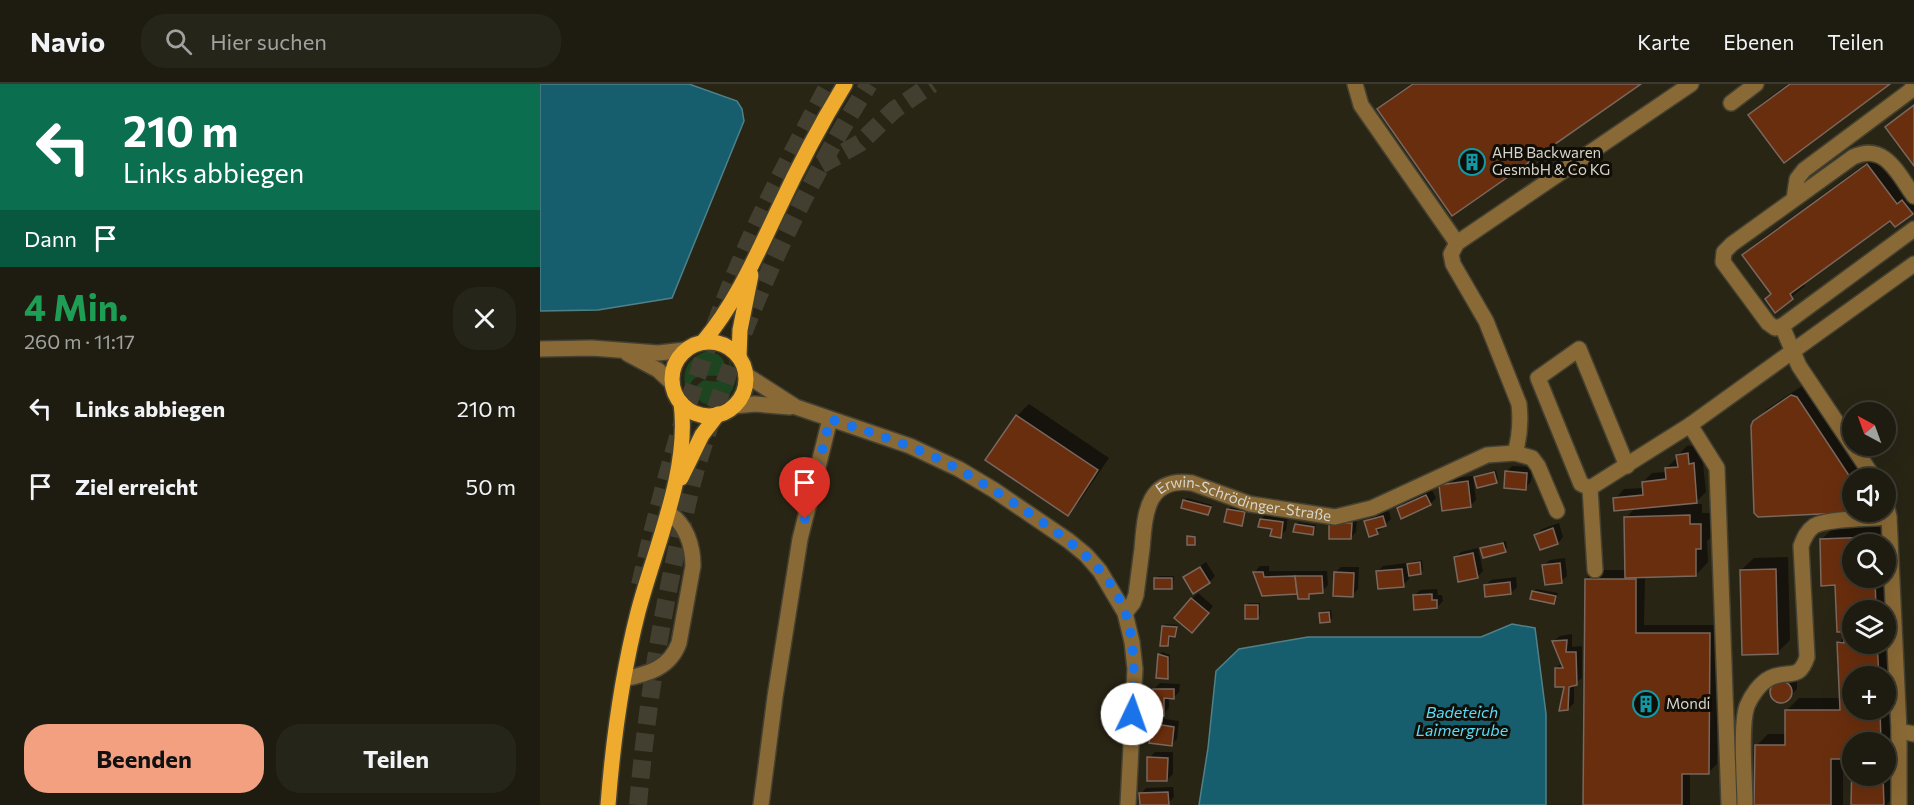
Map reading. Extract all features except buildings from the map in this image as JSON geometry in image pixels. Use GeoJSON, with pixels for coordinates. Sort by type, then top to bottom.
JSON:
{"type":"FeatureCollection","features":[{"type":"Feature","properties":{"kind":"main road"},"geometry":{"type":"LineString","coordinates":[[718,414],[698,414],[681,403],[672,383],[675,365],[685,350],[703,342],[719,321],[753,264],[807,151],[844,84]]}},
{"type":"Feature","properties":{"kind":"main road"},"geometry":{"type":"LineString","coordinates":[[674,492],[702,435],[718,414],[734,406],[744,392],[746,375],[740,357],[739,337],[753,264]]}},
{"type":"Feature","properties":{"kind":"main road"},"geometry":{"type":"LineString","coordinates":[[703,342],[723,344],[740,357]]}},
{"type":"Feature","properties":{"kind":"main road"},"geometry":{"type":"LineString","coordinates":[[608,805],[624,679],[638,611],[674,492],[683,430],[681,403]]}},
{"type":"Feature","properties":{"kind":"street"},"geometry":{"type":"LineString","coordinates":[[1355,84],[1361,105],[1457,243]]}},
{"type":"Feature","properties":{"kind":"street"},"geometry":{"type":"LineString","coordinates":[[1557,511],[1538,466],[1532,458],[1515,453],[1520,438],[1519,404],[1486,321],[1453,264],[1451,254],[1457,243],[1690,84]]}},
{"type":"Feature","properties":{"kind":"street"},"geometry":{"type":"LineString","coordinates":[[1731,103],[1756,84]]}},
{"type":"Feature","properties":{"kind":"street"},"geometry":{"type":"LineString","coordinates":[[1794,200],[1797,179],[1804,170],[1910,91],[1914,85]]}},
{"type":"Feature","properties":{"kind":"street"},"geometry":{"type":"LineString","coordinates":[[1914,196],[1886,159],[1874,152],[1863,152],[1732,244],[1724,252],[1723,262],[1768,323],[1774,327],[1782,326],[1914,229]]}},
{"type":"Feature","properties":{"kind":"street"},"geometry":{"type":"LineString","coordinates":[[1590,488],[1690,425],[1914,264]]}},
{"type":"Feature","properties":{"kind":"street"},"geometry":{"type":"LineString","coordinates":[[1782,326],[1799,366],[1867,468]]}},
{"type":"Feature","properties":{"kind":"street"},"geometry":{"type":"LineString","coordinates":[[540,349],[592,348],[658,352],[685,350]]}},
{"type":"Feature","properties":{"kind":"street"},"geometry":{"type":"LineString","coordinates":[[1590,488],[1581,484],[1538,378],[1579,349],[1627,466]]}},
{"type":"Feature","properties":{"kind":"street"},"geometry":{"type":"LineString","coordinates":[[623,351],[658,370],[672,383]]}},
{"type":"Feature","properties":{"kind":"street"},"geometry":{"type":"LineString","coordinates":[[746,375],[796,407],[927,453],[959,469],[1056,531],[1086,555],[1100,571],[1125,613],[1132,642],[1134,669],[1128,805]]}},
{"type":"Feature","properties":{"kind":"street"},"geometry":{"type":"LineString","coordinates":[[734,406],[755,404],[796,407]]}},
{"type":"Feature","properties":{"kind":"street"},"geometry":{"type":"LineString","coordinates":[[761,805],[775,697],[800,539],[830,419]]}},
{"type":"Feature","properties":{"kind":"street"},"geometry":{"type":"LineString","coordinates":[[1690,425],[1717,468],[1729,805]]}},
{"type":"Feature","properties":{"kind":"street","name":"Erwin-Schrödinger-Straße"},"geometry":{"type":"LineString","coordinates":[[1125,613],[1136,595],[1145,514],[1152,497],[1167,484],[1192,483],[1250,504],[1335,517],[1372,508],[1487,455],[1515,453]]}},
{"type":"Feature","properties":{"kind":"street"},"geometry":{"type":"LineString","coordinates":[[1590,488],[1595,570]]}},
{"type":"Feature","properties":{"kind":"street"},"geometry":{"type":"LineString","coordinates":[[624,679],[645,675],[668,662],[675,654],[679,643],[693,555],[682,524],[668,513]]}},
{"type":"Feature","properties":{"kind":"street"},"geometry":{"type":"LineString","coordinates":[[1745,805],[1746,707],[1756,690],[1769,678],[1782,674],[1795,674],[1803,668],[1807,657],[1801,546],[1805,536],[1813,527],[1842,519]]}},
{"type":"Feature","properties":{"kind":"street"},"geometry":{"type":"LineString","coordinates":[[1888,522],[1907,733],[1899,805]]}},
{"type":"Feature","properties":{"kind":"green space"},"geometry":{"type":"Polygon","coordinates":[[[705,352],[719,355],[725,368],[717,376],[700,376],[692,380],[690,390],[692,397],[685,384],[685,371],[692,360],[705,352]]]}},
{"type":"Feature","properties":{"kind":"green space"},"geometry":{"type":"Polygon","coordinates":[[[729,359],[736,379],[732,391],[719,403],[701,402],[695,393],[697,385],[704,380],[716,381],[725,377],[730,370],[729,359]]]}},
{"type":"Feature","properties":{"kind":"water"},"geometry":{"type":"Polygon","coordinates":[[[540,84],[689,84],[737,101],[742,109],[744,121],[672,298],[598,310],[540,311],[540,84]]]}},
{"type":"Feature","properties":{"kind":"water","name":"Badeteich Laimergrube"},"geometry":{"type":"Polygon","coordinates":[[[1512,624],[1535,628],[1546,714],[1546,805],[1199,805],[1216,671],[1239,649],[1308,637],[1481,637],[1512,624]]]}},
{"type":"Feature","properties":{"kind":"tunnel"},"geometry":{"type":"LineString","coordinates":[[640,585],[674,449],[718,316],[763,211],[829,84]]}},
{"type":"Feature","properties":{"kind":"tunnel"},"geometry":{"type":"LineString","coordinates":[[638,805],[645,736],[660,633],[673,565],[696,469],[712,419],[769,271],[841,129],[869,84]]}},
{"type":"Feature","properties":{"kind":"tunnel"},"geometry":{"type":"LineString","coordinates":[[821,165],[860,143],[894,110],[932,84]]}},
{"type":"Feature","properties":{"kind":"place","name":"AHB Backwaren GesmbH & Co KG"},"geometry":{"type":"Point","coordinates":[1472,162]}},
{"type":"Feature","properties":{"kind":"place","name":"Mondi"},"geometry":{"type":"Point","coordinates":[1646,704]}},
{"type":"Feature","properties":{"kind":"route"},"geometry":{"type":"LineString","coordinates":[[805,519],[830,419],[893,440],[976,478],[1086,555],[1115,593],[1125,613],[1132,642],[1134,669],[1132,714]]}}]}
